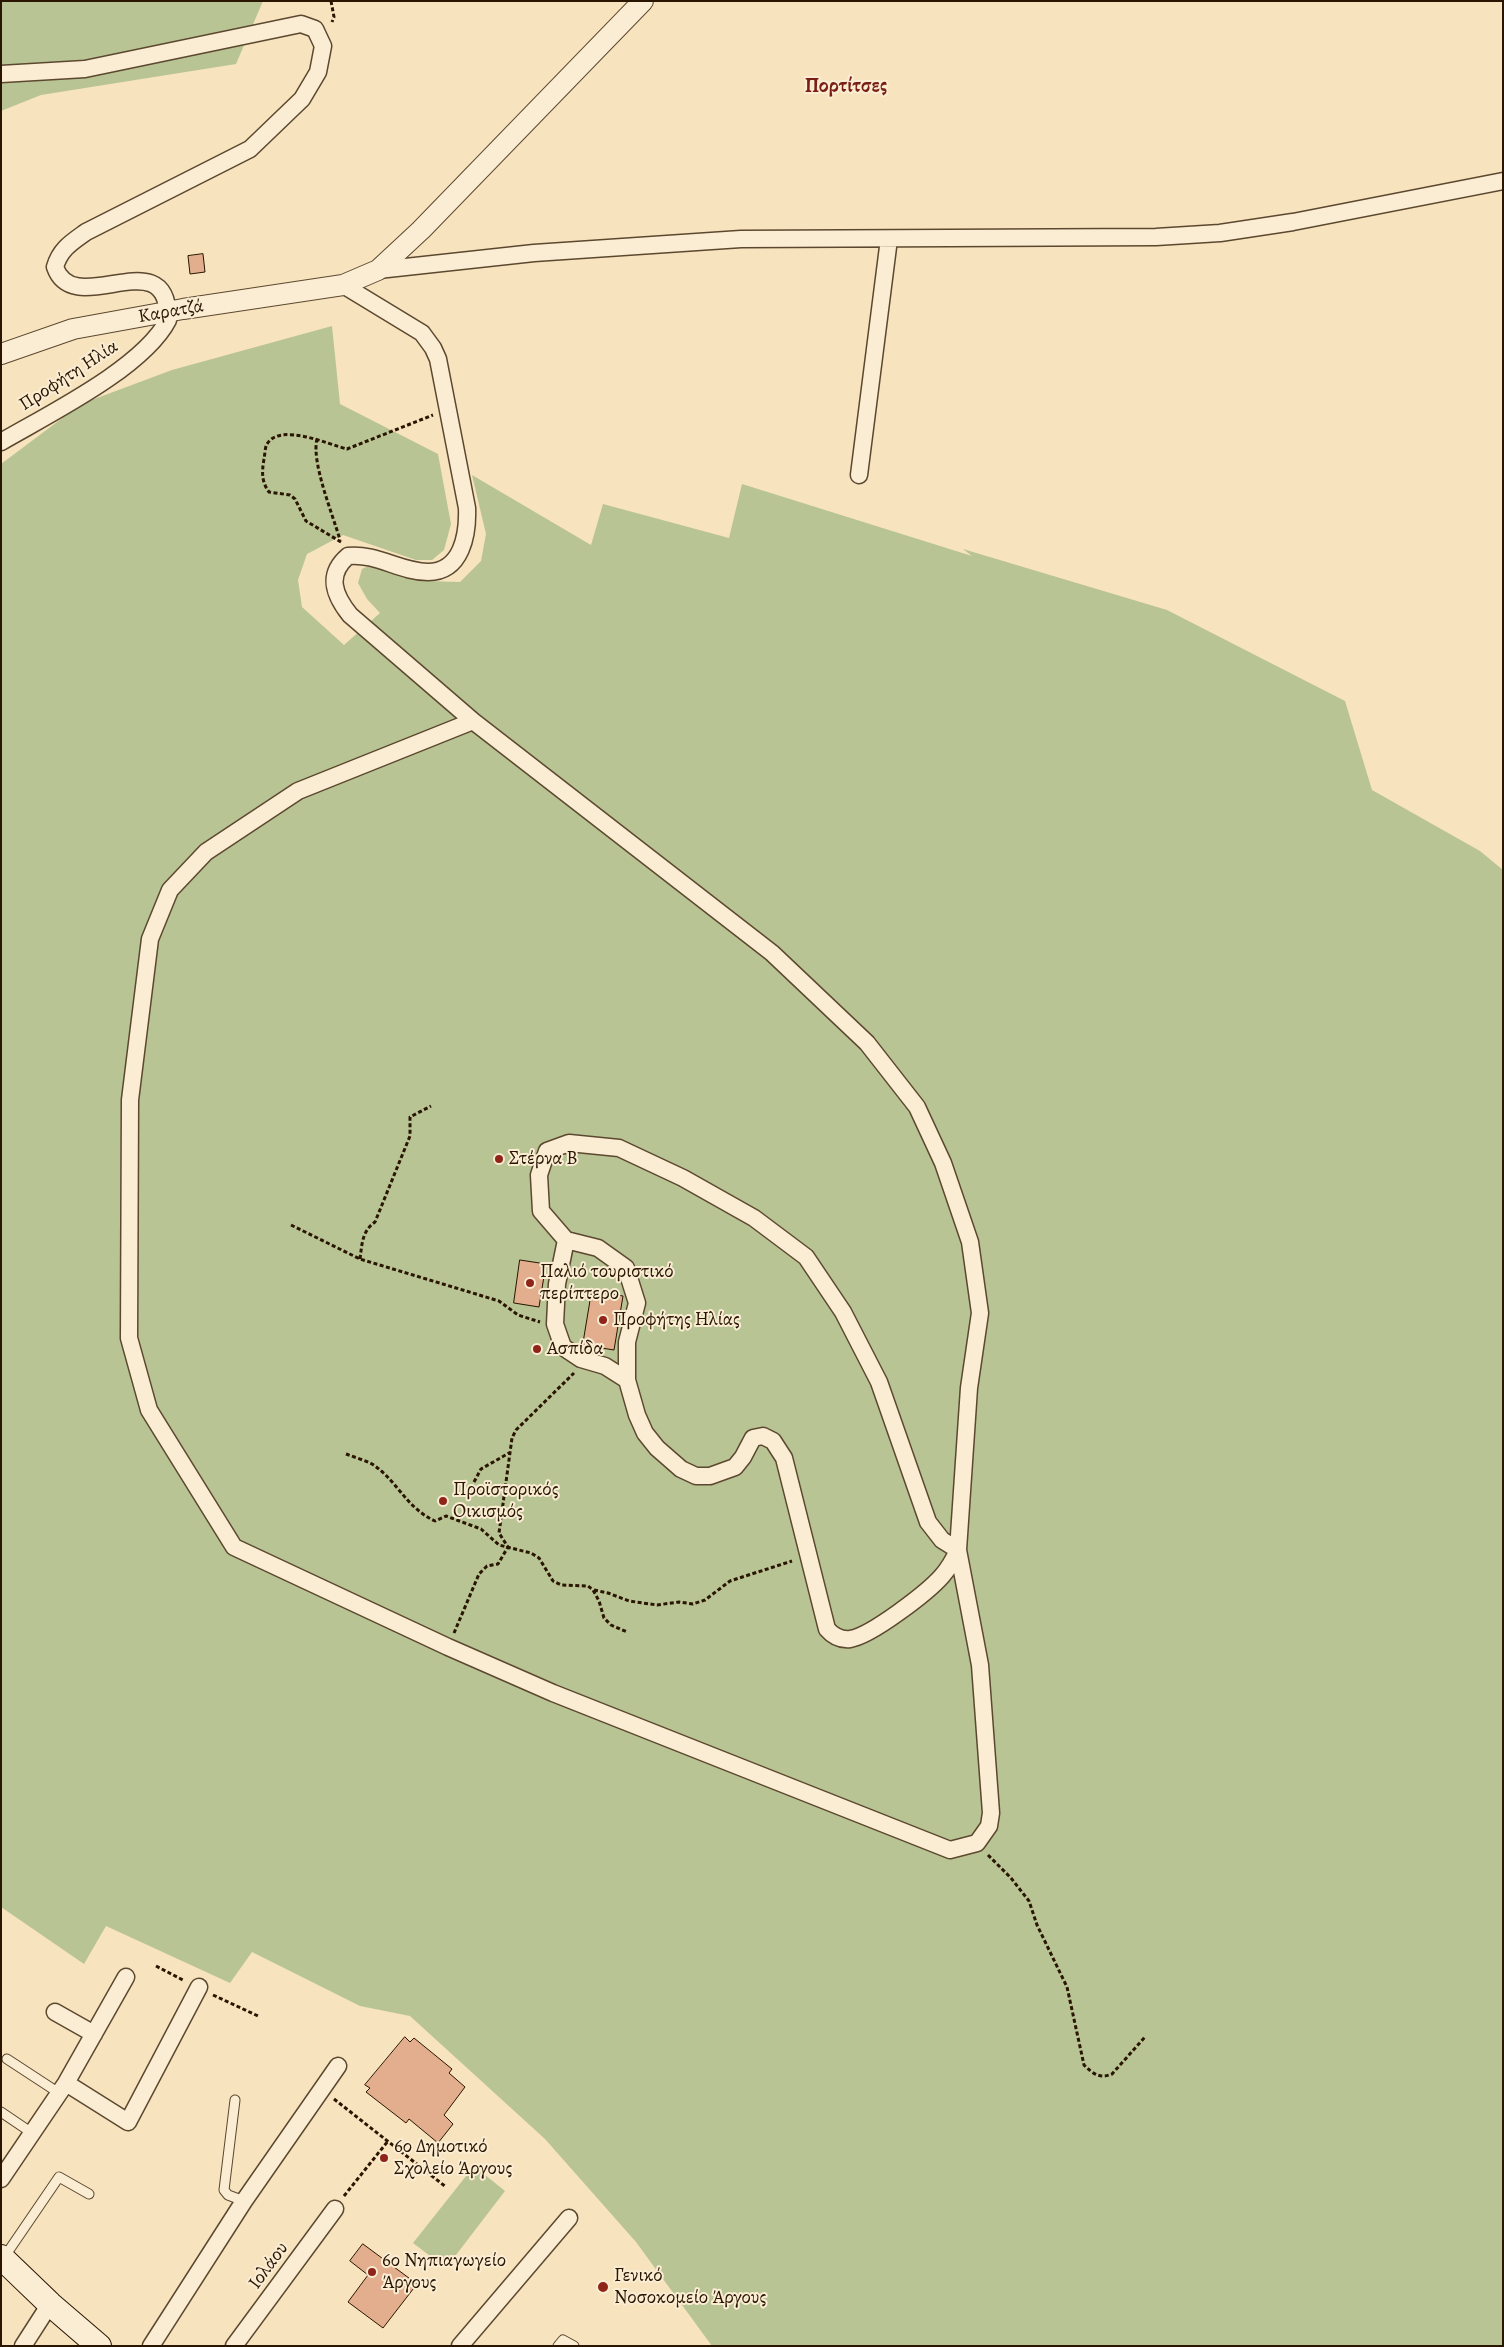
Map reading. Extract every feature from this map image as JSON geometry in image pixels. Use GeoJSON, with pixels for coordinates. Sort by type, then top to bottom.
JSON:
{"type":"FeatureCollection","features":[{"type":"Feature","properties":{"kind":"main road"},"geometry":{"type":"LineString","coordinates":[[2,2258],[50,2304],[97,2345]]}},
{"type":"Feature","properties":{"kind":"street","name":"Καρατζά"},"geometry":{"type":"LineString","coordinates":[[1,354],[73,329],[343,285],[378,270],[421,230],[643,1]]}},
{"type":"Feature","properties":{"kind":"street"},"geometry":{"type":"LineString","coordinates":[[1,74],[85,69],[301,24],[315,29],[323,46],[318,72],[302,99],[250,149],[86,232],[65,248],[58,257],[55,267],[58,274],[68,285],[81,287],[145,281],[157,285],[164,293],[168,312]]}},
{"type":"Feature","properties":{"kind":"street"},"geometry":{"type":"LineString","coordinates":[[378,270],[534,253],[741,238],[1156,237],[1220,233],[1293,222],[1503,181]]}},
{"type":"Feature","properties":{"kind":"street"},"geometry":{"type":"LineString","coordinates":[[858,475],[889,239]]}},
{"type":"Feature","properties":{"kind":"street"},"geometry":{"type":"LineString","coordinates":[[343,285],[422,333],[433,348],[438,359],[467,508],[468,527],[464,543],[457,557],[449,565],[428,572],[372,556],[348,556],[340,563],[336,572],[334,589],[340,603],[350,615],[474,721],[772,953],[867,1043],[917,1107],[944,1163],[970,1242],[980,1313],[969,1388],[958,1550],[980,1665],[991,1813],[989,1826],[977,1844],[950,1850],[938,1847],[553,1693],[448,1647],[234,1547],[149,1410],[129,1338],[130,1100],[150,939],[170,890],[206,852],[298,791],[474,721]]}},
{"type":"Feature","properties":{"kind":"street","name":"Προφήτη Ηλία"},"geometry":{"type":"LineString","coordinates":[[1,442],[107,379],[151,344],[164,328],[168,320],[168,312]]}},
{"type":"Feature","properties":{"kind":"street"},"geometry":{"type":"LineString","coordinates":[[569,1143],[619,1148],[683,1178],[754,1218],[806,1257],[843,1312],[879,1382],[928,1522],[942,1540],[958,1550],[942,1576],[905,1608],[862,1635],[852,1639],[840,1639],[827,1629],[784,1458],[773,1441],[763,1436],[753,1438],[735,1468],[710,1476],[696,1476],[681,1469],[657,1448],[645,1433],[626,1380],[627,1342],[637,1303],[626,1268],[598,1248],[566,1240],[541,1211],[539,1175],[547,1151],[569,1143]]}},
{"type":"Feature","properties":{"kind":"street"},"geometry":{"type":"LineString","coordinates":[[566,1240],[557,1284],[555,1324],[563,1347],[581,1359],[605,1366],[626,1380]]}},
{"type":"Feature","properties":{"kind":"street"},"geometry":{"type":"LineString","coordinates":[[1,2179],[63,2088],[126,1977]]}},
{"type":"Feature","properties":{"kind":"street"},"geometry":{"type":"LineString","coordinates":[[63,2088],[128,2122],[200,1987]]}},
{"type":"Feature","properties":{"kind":"street"},"geometry":{"type":"LineString","coordinates":[[55,2012],[94,2034]]}},
{"type":"Feature","properties":{"kind":"street"},"geometry":{"type":"LineString","coordinates":[[151,2346],[244,2202],[338,2066]]}},
{"type":"Feature","properties":{"kind":"street","name":"Ιολάου"},"geometry":{"type":"LineString","coordinates":[[234,2346],[335,2209]]}},
{"type":"Feature","properties":{"kind":"street"},"geometry":{"type":"LineString","coordinates":[[460,2346],[569,2218]]}},
{"type":"Feature","properties":{"kind":"street"},"geometry":{"type":"LineString","coordinates":[[23,2346],[50,2304]]}},
{"type":"Feature","properties":{"kind":"lane"},"geometry":{"type":"LineString","coordinates":[[7,2059],[63,2088]]}},
{"type":"Feature","properties":{"kind":"lane"},"geometry":{"type":"LineString","coordinates":[[235,2100],[224,2190],[228,2196],[244,2202]]}},
{"type":"Feature","properties":{"kind":"lane"},"geometry":{"type":"LineString","coordinates":[[1,2112],[32,2133]]}},
{"type":"Feature","properties":{"kind":"lane"},"geometry":{"type":"LineString","coordinates":[[2,2258],[59,2177],[89,2194]]}},
{"type":"Feature","properties":{"kind":"lane"},"geometry":{"type":"LineString","coordinates":[[558,2346],[563,2340],[574,2346]]}},
{"type":"Feature","properties":{"kind":"path"},"geometry":{"type":"LineString","coordinates":[[341,541],[306,521],[295,499],[290,495],[269,492],[262,473],[267,444],[274,437],[287,434],[317,439],[347,449],[425,420],[447,407]]}},
{"type":"Feature","properties":{"kind":"path"},"geometry":{"type":"LineString","coordinates":[[317,439],[314,449],[317,464],[341,541],[348,556]]}},
{"type":"Feature","properties":{"kind":"path"},"geometry":{"type":"LineString","coordinates":[[360,1259],[362,1242],[367,1227],[376,1222],[410,1136],[410,1117],[431,1106]]}},
{"type":"Feature","properties":{"kind":"path"},"geometry":{"type":"LineString","coordinates":[[291,1225],[360,1259],[499,1301],[518,1315],[536,1321],[555,1324]]}},
{"type":"Feature","properties":{"kind":"path"},"geometry":{"type":"LineString","coordinates":[[508,1547],[499,1533],[512,1438],[516,1430],[571,1377],[581,1359]]}},
{"type":"Feature","properties":{"kind":"path"},"geometry":{"type":"LineString","coordinates":[[474,1482],[481,1469],[510,1453]]}},
{"type":"Feature","properties":{"kind":"path"},"geometry":{"type":"LineString","coordinates":[[346,1454],[371,1464],[390,1481],[420,1514],[435,1521],[446,1516],[481,1530],[499,1545],[531,1553],[539,1558],[553,1581],[560,1584],[588,1586],[593,1590],[608,1593],[629,1601],[657,1604],[679,1602],[692,1604],[705,1600],[730,1581],[808,1555]]}},
{"type":"Feature","properties":{"kind":"path"},"geometry":{"type":"LineString","coordinates":[[448,1647],[479,1574],[487,1566],[498,1564],[508,1547]]}},
{"type":"Feature","properties":{"kind":"path"},"geometry":{"type":"LineString","coordinates":[[593,1590],[604,1618],[611,1625],[627,1632]]}},
{"type":"Feature","properties":{"kind":"path"},"geometry":{"type":"LineString","coordinates":[[977,1844],[1011,1878],[1029,1901],[1037,1925],[1067,1987],[1084,2065],[1092,2073],[1104,2077],[1112,2074],[1145,2037]]}},
{"type":"Feature","properties":{"kind":"path"},"geometry":{"type":"LineString","coordinates":[[156,1966],[258,2016]]}},
{"type":"Feature","properties":{"kind":"path"},"geometry":{"type":"LineString","coordinates":[[321,2090],[388,2140],[446,2187]]}},
{"type":"Feature","properties":{"kind":"path"},"geometry":{"type":"LineString","coordinates":[[346,2193],[388,2140]]}},
{"type":"Feature","properties":{"kind":"green space"},"geometry":{"type":"Polygon","coordinates":[[[1,1],[263,1],[236,64],[41,95],[1,111],[1,1]]]}},
{"type":"Feature","properties":{"kind":"green space"},"geometry":{"type":"Polygon","coordinates":[[[332,326],[340,404],[438,454],[451,524],[444,550],[432,560],[416,560],[343,535],[307,554],[298,580],[302,607],[344,645],[380,613],[367,599],[358,583],[362,569],[375,563],[406,577],[460,582],[481,561],[486,534],[472,475],[591,545],[603,504],[729,538],[742,484],[972,556],[963,549],[1167,610],[1345,701],[1372,790],[1480,851],[1503,870],[1503,2346],[712,2346],[636,2242],[545,2139],[410,2016],[360,2006],[252,1952],[230,1983],[106,1926],[84,1964],[1,1907],[1,464],[81,404],[172,370],[332,326]]]}},
{"type":"Feature","properties":{"kind":"green space"},"geometry":{"type":"Polygon","coordinates":[[[474,2166],[505,2191],[446,2268],[413,2243],[474,2166]]]}},
{"type":"Feature","properties":{"kind":"building"},"geometry":{"type":"Polygon","coordinates":[[[203,254],[205,272],[190,274],[188,256],[203,254]]]}},
{"type":"Feature","properties":{"kind":"building","name":"Παλιό τουριστικό περίπτερο"},"geometry":{"type":"Polygon","coordinates":[[[520,1260],[546,1264],[539,1307],[514,1303],[520,1260]]]}},
{"type":"Feature","properties":{"kind":"building","name":"Προφήτης Ηλίας"},"geometry":{"type":"Polygon","coordinates":[[[592,1291],[623,1296],[614,1350],[583,1345],[592,1291]]]}},
{"type":"Feature","properties":{"kind":"building"},"geometry":{"type":"Polygon","coordinates":[[[405,2037],[410,2042],[414,2038],[452,2069],[449,2073],[465,2087],[444,2115],[453,2124],[438,2143],[409,2119],[406,2123],[366,2092],[370,2088],[365,2085],[405,2037]]]}},
{"type":"Feature","properties":{"kind":"building"},"geometry":{"type":"Polygon","coordinates":[[[363,2244],[417,2284],[383,2328],[348,2302],[368,2275],[350,2261],[363,2244]]]}},
{"type":"Feature","properties":{"kind":"place","name":"Στέρνα Β"},"geometry":{"type":"Point","coordinates":[499,1159]}},
{"type":"Feature","properties":{"kind":"place","name":"Παλιό τουριστικό περίπτερο"},"geometry":{"type":"Point","coordinates":[530,1283]}},
{"type":"Feature","properties":{"kind":"place","name":"Προφήτης Ηλίας"},"geometry":{"type":"Point","coordinates":[603,1320]}},
{"type":"Feature","properties":{"kind":"place","name":"Ασπίδα"},"geometry":{"type":"Point","coordinates":[537,1349]}},
{"type":"Feature","properties":{"kind":"place","name":"Προϊστορικός Οικισμός"},"geometry":{"type":"Point","coordinates":[443,1501]}},
{"type":"Feature","properties":{"kind":"place","name":"6ο Δημοτικό Σχολείο Άργους"},"geometry":{"type":"Point","coordinates":[384,2158]}},
{"type":"Feature","properties":{"kind":"place","name":"6ο Νηπιαγωγείο Άργους"},"geometry":{"type":"Point","coordinates":[372,2272]}},
{"type":"Feature","properties":{"kind":"place","name":"Γενικό Νοσοκομείο Άργους"},"geometry":{"type":"Point","coordinates":[603,2287]}},
{"type":"Feature","properties":{"kind":"district","name":"Πορτίτσες"},"geometry":{"type":"Point","coordinates":[846,87]}}]}
